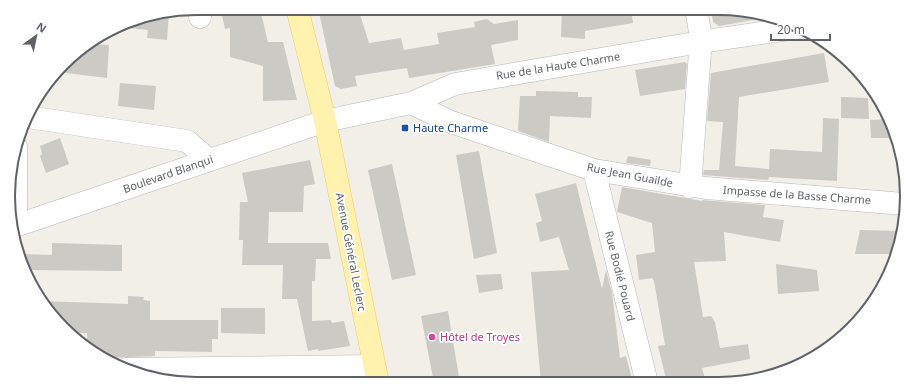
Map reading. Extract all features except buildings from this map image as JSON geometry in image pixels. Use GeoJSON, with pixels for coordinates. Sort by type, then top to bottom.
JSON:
{"type":"FeatureCollection","features":[{"type":"Feature","properties":{"kind":"main road","name":"Avenue Général Leclerc"},"geometry":{"type":"LineString","coordinates":[[299,15],[325,121],[376,375]]}},
{"type":"Feature","properties":{"kind":"street"},"geometry":{"type":"LineString","coordinates":[[690,187],[700,42],[697,15]]}},
{"type":"Feature","properties":{"kind":"street","name":"Rue de la Haute Charme"},"geometry":{"type":"LineString","coordinates":[[325,121],[411,103],[455,84],[700,42],[788,29]]}},
{"type":"Feature","properties":{"kind":"street","name":"Rue Jean Guailde"},"geometry":{"type":"LineString","coordinates":[[411,103],[451,122],[594,170],[690,187]]}},
{"type":"Feature","properties":{"kind":"street"},"geometry":{"type":"LineString","coordinates":[[33,118],[187,141],[209,160]]}},
{"type":"Feature","properties":{"kind":"street","name":"Boulevard Blanqui"},"geometry":{"type":"LineString","coordinates":[[17,225],[325,121]]}},
{"type":"Feature","properties":{"kind":"street","name":"Rue Bodié Pouard"},"geometry":{"type":"LineString","coordinates":[[594,170],[646,377]]}},
{"type":"Feature","properties":{"kind":"street","name":"Impasse de la Basse Charme"},"geometry":{"type":"LineString","coordinates":[[690,187],[900,204]]}},
{"type":"Feature","properties":{"kind":"street"},"geometry":{"type":"LineString","coordinates":[[145,369],[376,375]]}},
{"type":"Feature","properties":{"kind":"place","name":"Haute Charme"},"geometry":{"type":"Point","coordinates":[405,128]}},
{"type":"Feature","properties":{"kind":"place","name":"Hôtel de Troyes"},"geometry":{"type":"Point","coordinates":[432,337]}}]}
